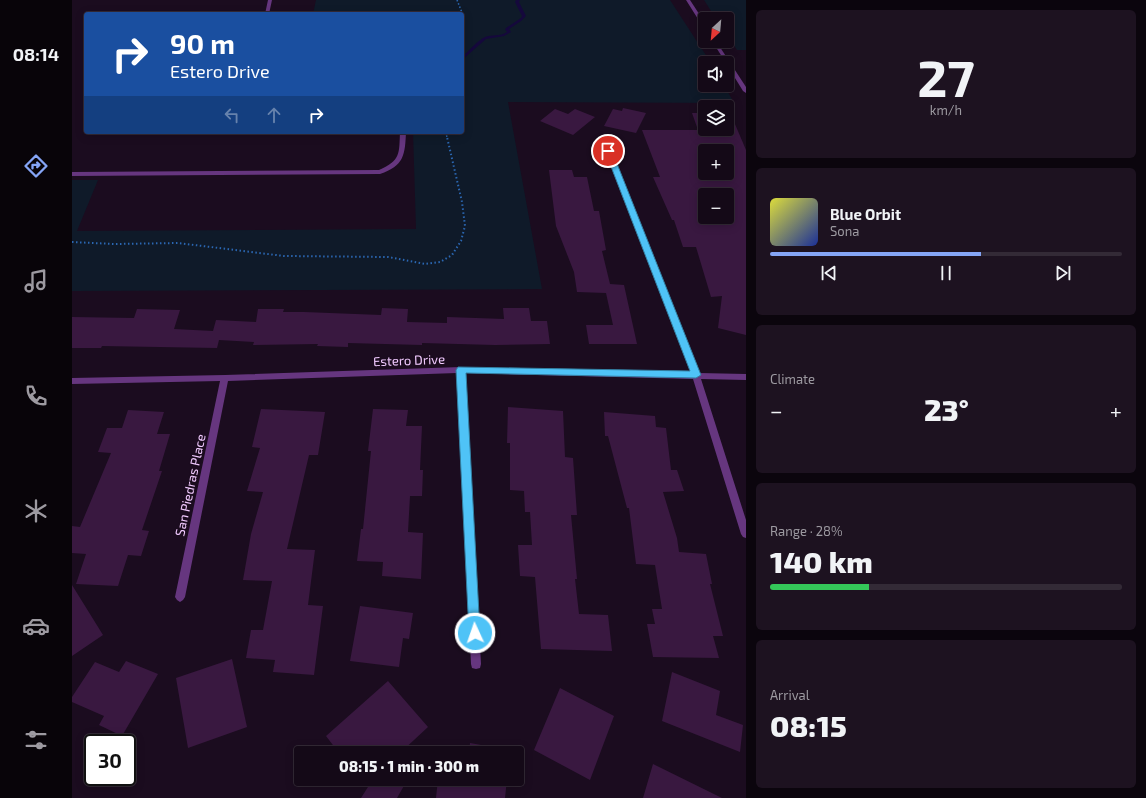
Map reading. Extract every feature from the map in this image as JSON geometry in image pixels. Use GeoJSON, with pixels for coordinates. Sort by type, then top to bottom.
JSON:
{"type":"FeatureCollection","features":[{"type":"Feature","properties":{"kind":"street"},"geometry":{"type":"LineString","coordinates":[[267,12],[270,0]]}},
{"type":"Feature","properties":{"kind":"street"},"geometry":{"type":"LineString","coordinates":[[688,0],[698,16]]}},
{"type":"Feature","properties":{"kind":"street"},"geometry":{"type":"LineString","coordinates":[[718,48],[746,91]]}},
{"type":"Feature","properties":{"kind":"street"},"geometry":{"type":"LineString","coordinates":[[72,174],[380,172],[400,161],[402,154],[402,134]]}},
{"type":"Feature","properties":{"kind":"street"},"geometry":{"type":"LineString","coordinates":[[608,151],[696,375],[746,534]]}},
{"type":"Feature","properties":{"kind":"street"},"geometry":{"type":"LineString","coordinates":[[461,370],[476,664]]}},
{"type":"Feature","properties":{"kind":"street","name":"Estero Drive"},"geometry":{"type":"LineString","coordinates":[[72,381],[225,378],[461,370],[746,377]]}},
{"type":"Feature","properties":{"kind":"street","name":"San Piedras Place"},"geometry":{"type":"LineString","coordinates":[[180,597],[225,378]]}},
{"type":"Feature","properties":{"kind":"path"},"geometry":{"type":"LineString","coordinates":[[457,0],[464,12]]}},
{"type":"Feature","properties":{"kind":"path"},"geometry":{"type":"LineString","coordinates":[[72,242],[114,244],[178,243],[284,256],[388,257],[425,264],[440,262],[452,255],[461,241],[465,226],[462,202],[446,134]]}},
{"type":"Feature","properties":{"kind":"shaded area"},"geometry":{"type":"Polygon","coordinates":[[[316,0],[670,0],[698,43],[698,48],[701,48],[706,56],[698,56],[698,92],[728,92],[732,100],[698,100],[698,103],[508,102],[542,289],[72,291],[72,180],[98,180],[77,231],[416,229],[413,134],[464,134],[464,12],[313,12],[316,0]]]}},
{"type":"Feature","properties":{"kind":"shaded area"},"geometry":{"type":"Polygon","coordinates":[[[704,0],[746,0],[746,50],[737,50],[734,46],[734,12],[712,12],[704,0]]]}},
{"type":"Feature","properties":{"kind":"building"},"geometry":{"type":"Polygon","coordinates":[[[623,108],[646,113],[636,133],[604,126],[613,109],[622,111],[623,108]]]}},
{"type":"Feature","properties":{"kind":"building"},"geometry":{"type":"Polygon","coordinates":[[[555,109],[568,114],[575,109],[595,117],[573,135],[540,121],[555,109]]]}},
{"type":"Feature","properties":{"kind":"building"},"geometry":{"type":"Polygon","coordinates":[[[692,113],[698,113],[698,130],[692,113]]]}},
{"type":"Feature","properties":{"kind":"building"},"geometry":{"type":"Polygon","coordinates":[[[734,122],[746,150],[746,335],[718,328],[722,296],[711,297],[696,247],[683,247],[674,220],[672,220],[653,177],[660,177],[642,130],[698,130],[698,136],[734,136],[734,122]]]}},
{"type":"Feature","properties":{"kind":"building"},"geometry":{"type":"Polygon","coordinates":[[[549,170],[572,170],[574,177],[587,177],[594,211],[599,211],[606,250],[602,251],[610,284],[624,285],[637,344],[589,344],[586,325],[613,325],[606,293],[577,292],[574,272],[556,226],[549,170]]]}},
{"type":"Feature","properties":{"kind":"building"},"geometry":{"type":"Polygon","coordinates":[[[382,308],[408,309],[407,322],[447,323],[447,317],[504,319],[503,308],[529,308],[531,321],[547,321],[550,344],[495,345],[422,343],[422,345],[348,343],[348,347],[317,346],[318,344],[253,345],[254,342],[219,340],[217,348],[102,346],[101,348],[72,348],[72,317],[134,318],[137,309],[180,310],[174,329],[213,331],[216,320],[256,322],[258,309],[284,309],[283,312],[381,315],[382,308]]]}},
{"type":"Feature","properties":{"kind":"building"},"geometry":{"type":"Polygon","coordinates":[[[508,407],[563,411],[565,457],[573,458],[577,515],[571,515],[579,614],[608,615],[612,651],[541,649],[535,577],[520,576],[518,545],[532,545],[530,512],[525,512],[524,491],[510,490],[510,443],[507,443],[508,407]]]}},
{"type":"Feature","properties":{"kind":"building"},"geometry":{"type":"Polygon","coordinates":[[[261,409],[325,412],[318,455],[309,455],[287,549],[315,550],[308,605],[323,606],[314,675],[273,672],[275,660],[246,658],[251,630],[263,630],[272,581],[243,580],[251,534],[263,492],[247,491],[260,448],[252,447],[261,409]]]}},
{"type":"Feature","properties":{"kind":"building"},"geometry":{"type":"Polygon","coordinates":[[[373,409],[408,410],[406,426],[422,426],[420,470],[423,470],[422,496],[410,496],[408,532],[423,533],[421,579],[382,576],[383,562],[357,561],[361,529],[363,529],[371,451],[368,451],[373,409]]]}},
{"type":"Feature","properties":{"kind":"building"},"geometry":{"type":"Polygon","coordinates":[[[128,410],[164,412],[157,434],[170,434],[159,471],[162,471],[142,530],[149,531],[141,556],[128,555],[118,586],[76,584],[86,554],[72,553],[72,526],[80,527],[111,453],[98,452],[107,428],[122,428],[128,410]]]}},
{"type":"Feature","properties":{"kind":"building"},"geometry":{"type":"Polygon","coordinates":[[[604,412],[655,416],[656,427],[666,428],[671,470],[677,470],[684,491],[663,492],[677,538],[679,552],[706,554],[712,584],[710,584],[723,636],[713,636],[719,658],[653,657],[647,624],[655,624],[652,609],[662,609],[655,565],[636,564],[629,508],[627,508],[608,436],[605,436],[604,412]]]}},
{"type":"Feature","properties":{"kind":"building"},"geometry":{"type":"Polygon","coordinates":[[[72,585],[103,635],[72,656],[72,585]]]}},
{"type":"Feature","properties":{"kind":"building"},"geometry":{"type":"Polygon","coordinates":[[[360,606],[413,613],[409,639],[403,638],[399,667],[350,661],[360,606]]]}},
{"type":"Feature","properties":{"kind":"building"},"geometry":{"type":"Polygon","coordinates":[[[232,659],[247,727],[188,748],[176,678],[232,659]]]}},
{"type":"Feature","properties":{"kind":"building"},"geometry":{"type":"Polygon","coordinates":[[[126,661],[158,674],[123,734],[118,734],[99,725],[104,716],[72,702],[72,697],[95,662],[119,672],[126,661]]]}},
{"type":"Feature","properties":{"kind":"building"},"geometry":{"type":"Polygon","coordinates":[[[672,672],[720,691],[716,715],[743,725],[740,752],[662,721],[672,672]]]}},
{"type":"Feature","properties":{"kind":"building"},"geometry":{"type":"Polygon","coordinates":[[[388,681],[428,727],[408,746],[334,746],[326,736],[388,681]]]}},
{"type":"Feature","properties":{"kind":"building"},"geometry":{"type":"Polygon","coordinates":[[[560,688],[614,716],[590,780],[534,750],[560,688]]]}},
{"type":"Feature","properties":{"kind":"building"},"geometry":{"type":"Polygon","coordinates":[[[470,743],[487,746],[470,746],[470,743]]]}},
{"type":"Feature","properties":{"kind":"building"},"geometry":{"type":"Polygon","coordinates":[[[653,764],[722,798],[643,798],[653,764]]]}},
{"type":"Feature","properties":{"kind":"building"},"geometry":{"type":"Polygon","coordinates":[[[369,786],[404,786],[397,798],[361,798],[369,786]]]}},
{"type":"Feature","properties":{"kind":"building"},"geometry":{"type":"Polygon","coordinates":[[[437,786],[506,786],[505,798],[436,798],[437,786]]]}},
{"type":"Feature","properties":{"kind":"waterway"},"geometry":{"type":"LineString","coordinates":[[464,57],[485,38],[500,36],[509,32],[507,29],[524,16],[517,2],[518,0]]}},
{"type":"Feature","properties":{"kind":"route"},"geometry":{"type":"LineString","coordinates":[[475,633],[461,370],[696,375],[608,151]]}}]}
